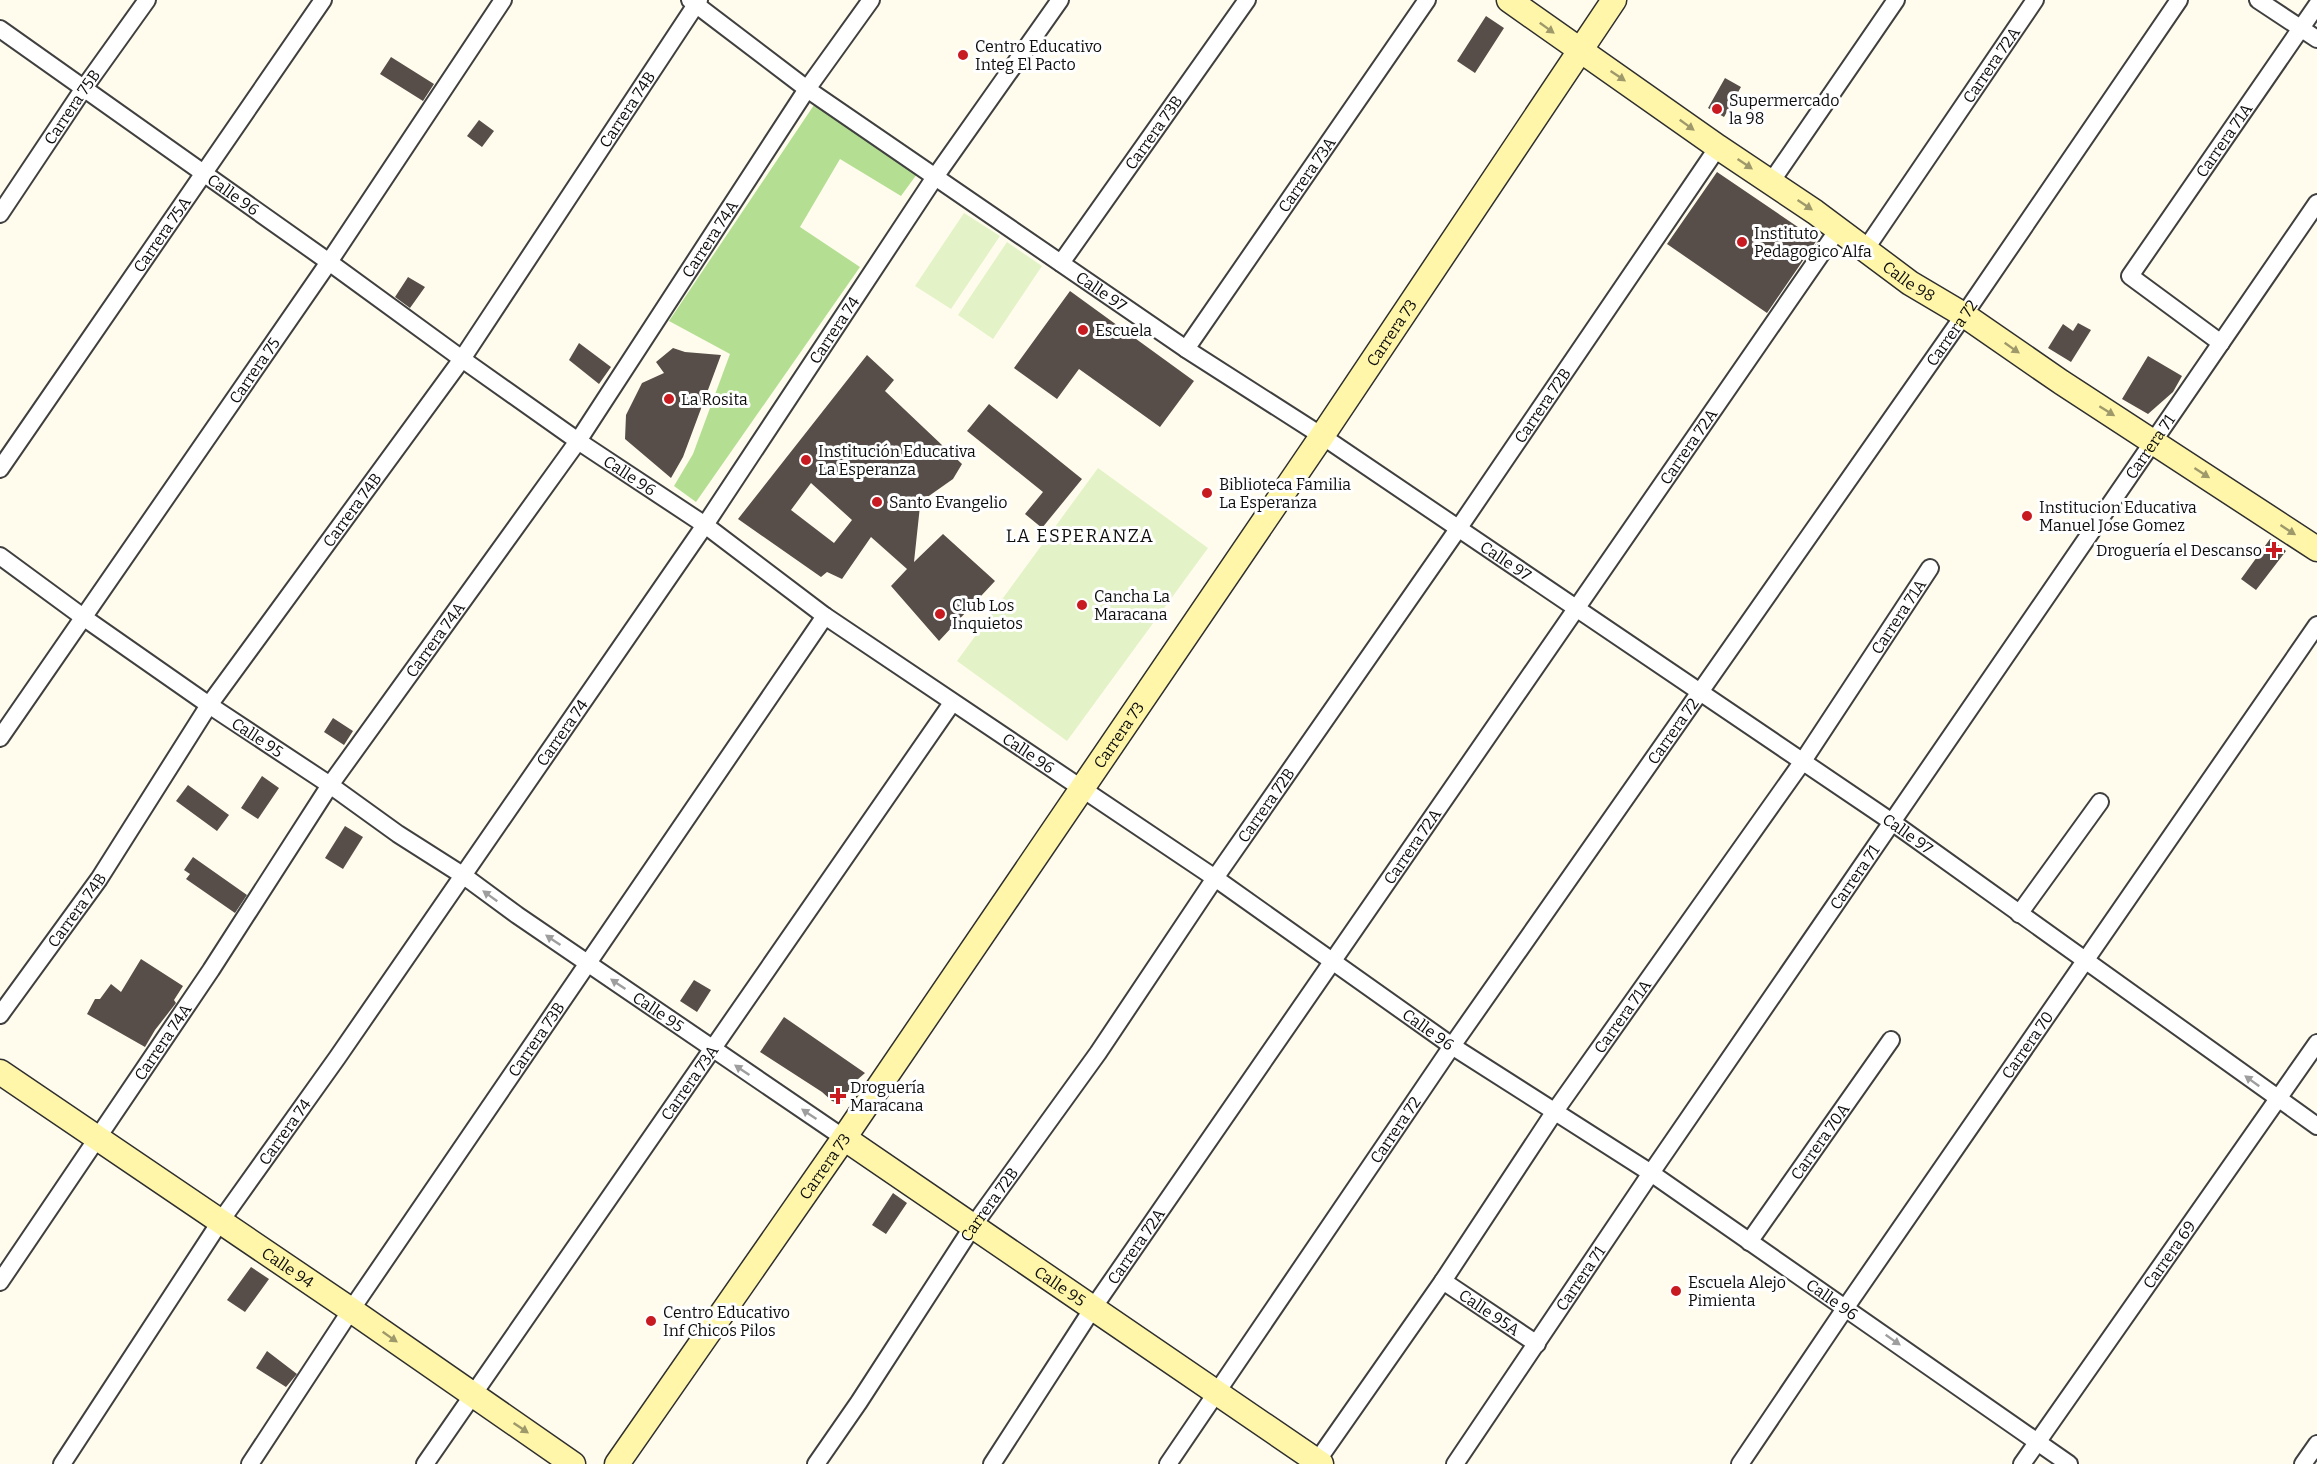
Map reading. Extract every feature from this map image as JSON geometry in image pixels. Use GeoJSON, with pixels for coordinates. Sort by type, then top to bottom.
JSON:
{"type":"FeatureCollection","features":[{"type":"Feature","properties":{"kind":"street","name":"Carrera 75B"},"geometry":{"type":"LineString","coordinates":[[0,214],[84,88],[147,0]]}},
{"type":"Feature","properties":{"kind":"street","name":"Carrera 75A"},"geometry":{"type":"LineString","coordinates":[[0,469],[323,0]]}},
{"type":"Feature","properties":{"kind":"street","name":"Carrera 75"},"geometry":{"type":"LineString","coordinates":[[0,738],[328,262],[503,0]]}},
{"type":"Feature","properties":{"kind":"street","name":"Carrera 74A"},"geometry":{"type":"LineString","coordinates":[[0,1282],[211,970],[330,785],[578,441],[807,89],[871,0]]}},
{"type":"Feature","properties":{"kind":"street","name":"Carrera 74"},"geometry":{"type":"LineString","coordinates":[[62,1464],[220,1222],[464,876],[705,525],[935,177],[1060,0]]}},
{"type":"Feature","properties":{"kind":"street","name":"Carrera 73B"},"geometry":{"type":"LineString","coordinates":[[1061,263],[1247,0]]}},
{"type":"Feature","properties":{"kind":"street","name":"Carrera 73A"},"geometry":{"type":"LineString","coordinates":[[1186,349],[1427,0]]}},
{"type":"Feature","properties":{"kind":"street","name":"Calle 98"},"geometry":{"type":"LineString","coordinates":[[1509,0],[1718,147],[1815,212],[1910,283],[1964,315],[2061,382],[2317,549]]}},
{"type":"Feature","properties":{"kind":"street","name":"Carrera 73"},"geometry":{"type":"LineString","coordinates":[[617,1464],[844,1138],[1082,789],[1614,0]]}},
{"type":"Feature","properties":{"kind":"street"},"geometry":{"type":"LineString","coordinates":[[1771,182],[1896,0]]}},
{"type":"Feature","properties":{"kind":"street","name":"Carrera 72A"},"geometry":{"type":"LineString","coordinates":[[1865,250],[2035,0]]}},
{"type":"Feature","properties":{"kind":"street","name":"Carrera 72"},"geometry":{"type":"LineString","coordinates":[[1168,1464],[1452,1046],[1964,315],[2179,0]]}},
{"type":"Feature","properties":{"kind":"street"},"geometry":{"type":"LineString","coordinates":[[2258,0],[2317,39]]}},
{"type":"Feature","properties":{"kind":"street","name":"Calle 97"},"geometry":{"type":"LineString","coordinates":[[695,1],[807,89],[1186,349],[1322,436],[1892,822],[2317,1126]]}},
{"type":"Feature","properties":{"kind":"street","name":"Carrera 74B"},"geometry":{"type":"LineString","coordinates":[[0,1015],[99,879],[209,705],[462,359],[695,1]]}},
{"type":"Feature","properties":{"kind":"street","name":"Carrera 71A"},"geometry":{"type":"LineString","coordinates":[[2221,343],[2130,276],[2317,5]]}},
{"type":"Feature","properties":{"kind":"street","name":"Calle 96"},"geometry":{"type":"LineString","coordinates":[[0,29],[578,441],[705,525],[825,616],[1215,878],[1452,1046],[1651,1173],[2069,1464]]}},
{"type":"Feature","properties":{"kind":"street","name":"Carrera 72B"},"geometry":{"type":"LineString","coordinates":[[816,1464],[973,1226],[1098,1053],[1215,878],[1458,529],[1718,147]]}},
{"type":"Feature","properties":{"kind":"street","name":"Carrera 71"},"geometry":{"type":"LineString","coordinates":[[1455,1464],[1651,1173],[2317,203]]}},
{"type":"Feature","properties":{"kind":"street","name":"Carrera 72A"},"geometry":{"type":"LineString","coordinates":[[992,1464],[1093,1308],[1838,231]]}},
{"type":"Feature","properties":{"kind":"street","name":"Calle 95"},"geometry":{"type":"LineString","coordinates":[[0,556],[209,705],[330,785],[398,834],[464,876],[711,1049],[1317,1463]]}},
{"type":"Feature","properties":{"kind":"street","name":"Carrera 71A"},"geometry":{"type":"LineString","coordinates":[[1317,1463],[1443,1281],[1555,1112],[1803,761],[1930,568]]}},
{"type":"Feature","properties":{"kind":"street","name":"Carrera 73B"},"geometry":{"type":"LineString","coordinates":[[250,1464],[351,1310],[825,616]]}},
{"type":"Feature","properties":{"kind":"street","name":"Carrera 70"},"geometry":{"type":"LineString","coordinates":[[1740,1464],[2317,625]]}},
{"type":"Feature","properties":{"kind":"street","name":"Carrera 73A"},"geometry":{"type":"LineString","coordinates":[[425,1464],[952,703]]}},
{"type":"Feature","properties":{"kind":"street"},"geometry":{"type":"LineString","coordinates":[[2019,914],[2100,802]]}},
{"type":"Feature","properties":{"kind":"street","name":"Carrera 70A"},"geometry":{"type":"LineString","coordinates":[[1749,1242],[1890,1040]]}},
{"type":"Feature","properties":{"kind":"street","name":"Carrera 69"},"geometry":{"type":"LineString","coordinates":[[2022,1464],[2317,1043]]}},
{"type":"Feature","properties":{"kind":"street","name":"Calle 94"},"geometry":{"type":"LineString","coordinates":[[0,1072],[573,1464]]}},
{"type":"Feature","properties":{"kind":"street","name":"Calle 95A"},"geometry":{"type":"LineString","coordinates":[[1443,1281],[1537,1344]]}},
{"type":"Feature","properties":{"kind":"street"},"geometry":{"type":"LineString","coordinates":[[2303,1464],[2317,1444]]}},
{"type":"Feature","properties":{"kind":"green space"},"geometry":{"type":"Polygon","coordinates":[[[814,105],[917,174],[901,196],[840,159],[800,227],[860,267],[696,502],[674,486],[693,454],[730,354],[669,321],[814,105]]]}},
{"type":"Feature","properties":{"kind":"green space"},"geometry":{"type":"Polygon","coordinates":[[[964,213],[1000,236],[951,309],[915,286],[964,213]]]}},
{"type":"Feature","properties":{"kind":"green space"},"geometry":{"type":"Polygon","coordinates":[[[1007,242],[1042,266],[993,339],[958,315],[1007,242]]]}},
{"type":"Feature","properties":{"kind":"green space","name":"Cancha La Maracana"},"geometry":{"type":"Polygon","coordinates":[[[1098,468],[1208,548],[1067,741],[957,661],[1098,468]]]}},
{"type":"Feature","properties":{"kind":"building"},"geometry":{"type":"Polygon","coordinates":[[[1486,16],[1504,28],[1475,73],[1457,61],[1486,16]]]}},
{"type":"Feature","properties":{"kind":"building"},"geometry":{"type":"Polygon","coordinates":[[[391,57],[434,84],[423,101],[380,74],[391,57]]]}},
{"type":"Feature","properties":{"kind":"building"},"geometry":{"type":"Polygon","coordinates":[[[1725,78],[1741,87],[1724,117],[1708,108],[1725,78]]]}},
{"type":"Feature","properties":{"kind":"building"},"geometry":{"type":"Polygon","coordinates":[[[479,120],[494,131],[482,147],[467,136],[479,120]]]}},
{"type":"Feature","properties":{"kind":"building","name":"Instituto Pedagogico Alfa"},"geometry":{"type":"Polygon","coordinates":[[[1717,172],[1817,240],[1767,313],[1667,244],[1717,172]]]}},
{"type":"Feature","properties":{"kind":"building"},"geometry":{"type":"Polygon","coordinates":[[[408,277],[425,287],[410,308],[395,297],[408,277]]]}},
{"type":"Feature","properties":{"kind":"building","name":"Escuela"},"geometry":{"type":"Polygon","coordinates":[[[1070,291],[1194,381],[1160,427],[1079,369],[1057,399],[1014,368],[1070,291]]]}},
{"type":"Feature","properties":{"kind":"building"},"geometry":{"type":"Polygon","coordinates":[[[2078,323],[2091,330],[2071,362],[2048,348],[2063,324],[2073,331],[2078,323]]]}},
{"type":"Feature","properties":{"kind":"building"},"geometry":{"type":"Polygon","coordinates":[[[579,343],[611,367],[599,384],[569,360],[579,343]]]}},
{"type":"Feature","properties":{"kind":"building","name":"La Rosita"},"geometry":{"type":"Polygon","coordinates":[[[673,348],[685,352],[721,355],[683,457],[671,478],[625,439],[626,415],[642,383],[664,373],[656,362],[673,348]]]}},
{"type":"Feature","properties":{"kind":"building"},"geometry":{"type":"Polygon","coordinates":[[[867,355],[894,380],[885,391],[962,464],[953,479],[926,498],[920,506],[914,562],[943,534],[995,581],[939,641],[891,586],[907,569],[871,537],[842,579],[827,572],[821,577],[738,519],[867,355]],[[811,483],[791,510],[834,543],[852,520],[811,483]]]}},
{"type":"Feature","properties":{"kind":"building"},"geometry":{"type":"Polygon","coordinates":[[[2148,356],[2182,376],[2173,392],[2148,414],[2122,399],[2148,356]]]}},
{"type":"Feature","properties":{"kind":"building"},"geometry":{"type":"Polygon","coordinates":[[[989,404],[1082,479],[1042,528],[1025,514],[1043,492],[967,431],[989,404]]]}},
{"type":"Feature","properties":{"kind":"building"},"geometry":{"type":"Polygon","coordinates":[[[2270,539],[2286,551],[2256,590],[2241,579],[2270,539]]]}},
{"type":"Feature","properties":{"kind":"building"},"geometry":{"type":"Polygon","coordinates":[[[333,718],[353,731],[344,745],[324,732],[333,718]]]}},
{"type":"Feature","properties":{"kind":"building"},"geometry":{"type":"Polygon","coordinates":[[[262,776],[279,788],[258,819],[241,808],[262,776]]]}},
{"type":"Feature","properties":{"kind":"building"},"geometry":{"type":"Polygon","coordinates":[[[188,785],[229,815],[217,831],[176,801],[188,785]]]}},
{"type":"Feature","properties":{"kind":"building"},"geometry":{"type":"Polygon","coordinates":[[[345,826],[363,837],[343,869],[325,858],[345,826]]]}},
{"type":"Feature","properties":{"kind":"building"},"geometry":{"type":"Polygon","coordinates":[[[193,857],[247,895],[235,913],[186,879],[190,874],[184,870],[193,857]]]}},
{"type":"Feature","properties":{"kind":"building"},"geometry":{"type":"Polygon","coordinates":[[[141,959],[183,986],[174,1000],[176,1003],[145,1047],[87,1014],[95,999],[100,999],[111,984],[121,992],[141,959]]]}},
{"type":"Feature","properties":{"kind":"building"},"geometry":{"type":"Polygon","coordinates":[[[694,980],[711,990],[697,1012],[680,1001],[694,980]]]}},
{"type":"Feature","properties":{"kind":"building"},"geometry":{"type":"Polygon","coordinates":[[[784,1017],[865,1073],[839,1103],[832,1101],[822,1092],[760,1052],[784,1017]]]}},
{"type":"Feature","properties":{"kind":"building"},"geometry":{"type":"Polygon","coordinates":[[[893,1193],[907,1203],[886,1234],[872,1225],[893,1193]]]}},
{"type":"Feature","properties":{"kind":"building"},"geometry":{"type":"Polygon","coordinates":[[[251,1267],[269,1279],[245,1312],[227,1300],[251,1267]]]}},
{"type":"Feature","properties":{"kind":"building"},"geometry":{"type":"Polygon","coordinates":[[[267,1351],[297,1374],[286,1387],[256,1368],[267,1351]]]}},
{"type":"Feature","properties":{"kind":"place","name":"Centro Educativo Integ El Pacto"},"geometry":{"type":"Point","coordinates":[963,55]}},
{"type":"Feature","properties":{"kind":"place","name":"Supermercado la 98"},"geometry":{"type":"Point","coordinates":[1717,109]}},
{"type":"Feature","properties":{"kind":"place","name":"Instituto Pedagogico Alfa"},"geometry":{"type":"Point","coordinates":[1742,242]}},
{"type":"Feature","properties":{"kind":"place","name":"Escuela"},"geometry":{"type":"Point","coordinates":[1083,330]}},
{"type":"Feature","properties":{"kind":"place","name":"La Rosita"},"geometry":{"type":"Point","coordinates":[669,399]}},
{"type":"Feature","properties":{"kind":"place","name":"Institución Educativa La Esperanza"},"geometry":{"type":"Point","coordinates":[806,460]}},
{"type":"Feature","properties":{"kind":"place","name":"Biblioteca Familia La Esperanza"},"geometry":{"type":"Point","coordinates":[1207,493]}},
{"type":"Feature","properties":{"kind":"place","name":"Santo Evangelio"},"geometry":{"type":"Point","coordinates":[877,502]}},
{"type":"Feature","properties":{"kind":"place","name":"Institucion Educativa Manuel Jose Gomez"},"geometry":{"type":"Point","coordinates":[2027,516]}},
{"type":"Feature","properties":{"kind":"place","name":"Droguería el Descanso"},"geometry":{"type":"Point","coordinates":[2274,550]}},
{"type":"Feature","properties":{"kind":"place","name":"Cancha La Maracana"},"geometry":{"type":"Point","coordinates":[1082,605]}},
{"type":"Feature","properties":{"kind":"place","name":"Club Los Inquietos"},"geometry":{"type":"Point","coordinates":[940,614]}},
{"type":"Feature","properties":{"kind":"place","name":"Droguería Maracana"},"geometry":{"type":"Point","coordinates":[838,1096]}},
{"type":"Feature","properties":{"kind":"place","name":"Escuela Alejo Pimienta"},"geometry":{"type":"Point","coordinates":[1676,1291]}},
{"type":"Feature","properties":{"kind":"place","name":"Centro Educativo Inf Chicos Pilos"},"geometry":{"type":"Point","coordinates":[651,1321]}},
{"type":"Feature","properties":{"kind":"district","name":"LA ESPERANZA"},"geometry":{"type":"Point","coordinates":[1080,536]}}]}
